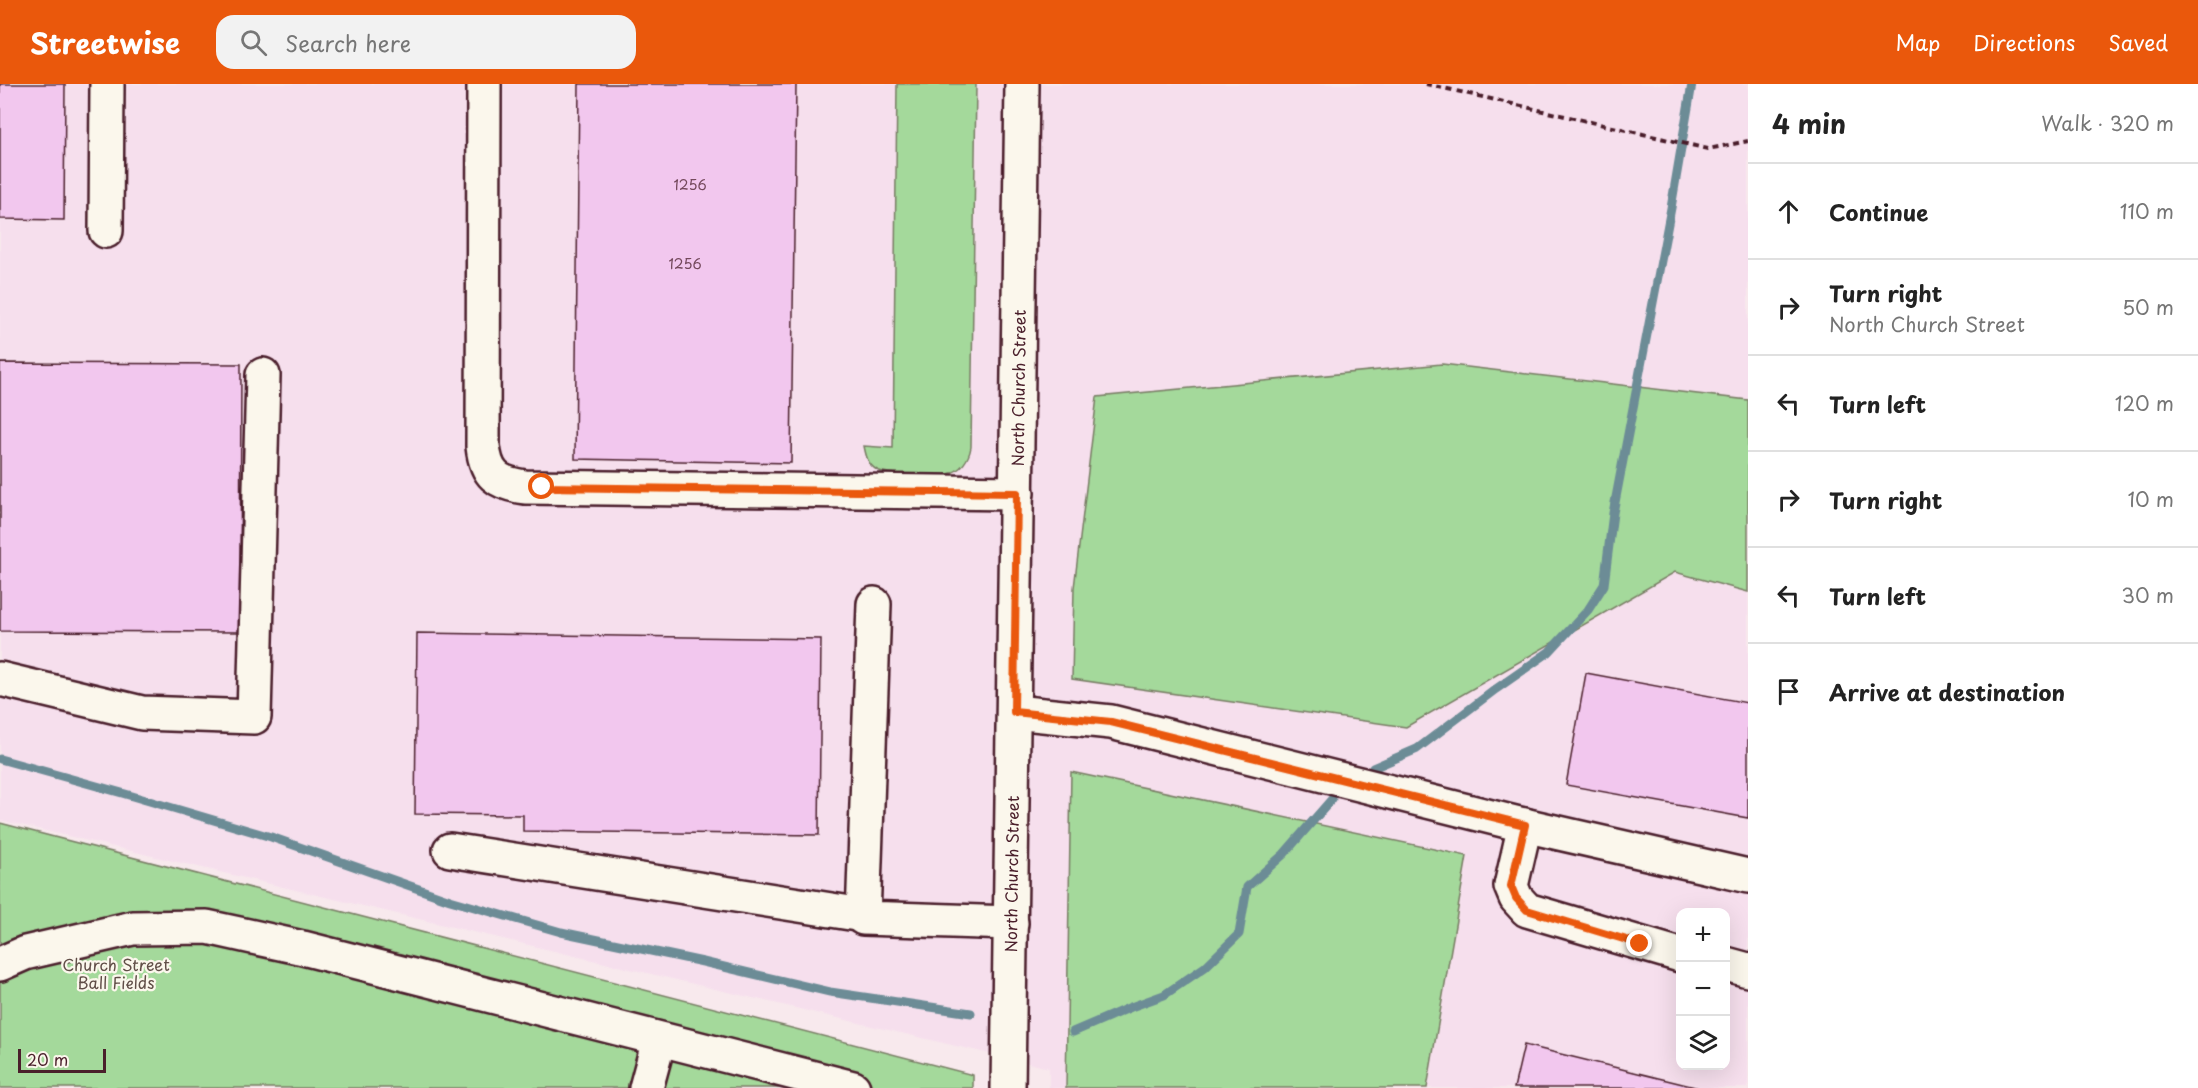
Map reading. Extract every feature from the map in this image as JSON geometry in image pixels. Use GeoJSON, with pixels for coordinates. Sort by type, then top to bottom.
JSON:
{"type":"FeatureCollection","features":[{"type":"Feature","properties":{"kind":"main road"},"geometry":{"type":"LineString","coordinates":[[106,231],[108,84]]}},
{"type":"Feature","properties":{"kind":"main road"},"geometry":{"type":"LineString","coordinates":[[484,84],[483,446],[487,466],[499,480],[509,485],[525,487],[1017,493]]}},
{"type":"Feature","properties":{"kind":"main road","name":"North Church Street"},"geometry":{"type":"LineString","coordinates":[[1008,1088],[1022,84]]}},
{"type":"Feature","properties":{"kind":"main road"},"geometry":{"type":"LineString","coordinates":[[0,678],[142,713],[254,717],[263,375]]}},
{"type":"Feature","properties":{"kind":"main road"},"geometry":{"type":"LineString","coordinates":[[863,915],[874,604]]}},
{"type":"Feature","properties":{"kind":"main road"},"geometry":{"type":"LineString","coordinates":[[1014,712],[1111,722],[1525,825],[1748,876]]}},
{"type":"Feature","properties":{"kind":"main road"},"geometry":{"type":"LineString","coordinates":[[1525,825],[1511,886],[1516,898],[1527,910],[1676,954]]}},
{"type":"Feature","properties":{"kind":"main road"},"geometry":{"type":"LineString","coordinates":[[450,850],[863,915],[863,918],[1011,923]]}},
{"type":"Feature","properties":{"kind":"main road"},"geometry":{"type":"LineString","coordinates":[[0,964],[26,953],[133,928],[207,927],[303,948],[853,1088]]}},
{"type":"Feature","properties":{"kind":"main road"},"geometry":{"type":"LineString","coordinates":[[1730,965],[1748,970]]}},
{"type":"Feature","properties":{"kind":"main road"},"geometry":{"type":"LineString","coordinates":[[646,1088],[659,1040]]}},
{"type":"Feature","properties":{"kind":"path"},"geometry":{"type":"LineString","coordinates":[[1426,84],[1702,148],[1708,149],[1748,141]]}},
{"type":"Feature","properties":{"kind":"shaded area"},"geometry":{"type":"Polygon","coordinates":[[[0,84],[1748,84],[1748,1088],[1049,1088],[1049,1068],[0,820],[0,84]]]}},
{"type":"Feature","properties":{"kind":"green space"},"geometry":{"type":"Polygon","coordinates":[[[897,84],[976,84],[971,447],[966,460],[960,467],[942,475],[882,472],[869,463],[864,446],[893,448],[897,84]]]}},
{"type":"Feature","properties":{"kind":"green space"},"geometry":{"type":"Polygon","coordinates":[[[1442,364],[1748,400],[1748,592],[1675,572],[1406,727],[1072,679],[1074,588],[1097,397],[1442,364]]]}},
{"type":"Feature","properties":{"kind":"green space"},"geometry":{"type":"Polygon","coordinates":[[[1071,772],[1467,856],[1427,1088],[1066,1088],[1071,772]]]}},
{"type":"Feature","properties":{"kind":"green space","name":"Church Street Ball Fields"},"geometry":{"type":"Polygon","coordinates":[[[0,823],[973,1075],[973,1088],[0,1088],[0,823]]]}},
{"type":"Feature","properties":{"kind":"building"},"geometry":{"type":"Polygon","coordinates":[[[0,84],[65,84],[64,220],[0,219],[0,84]]]}},
{"type":"Feature","properties":{"kind":"building"},"geometry":{"type":"Polygon","coordinates":[[[579,84],[796,84],[791,463],[575,459],[579,84]]]}},
{"type":"Feature","properties":{"kind":"building"},"geometry":{"type":"Polygon","coordinates":[[[0,363],[241,364],[240,632],[0,631],[0,363]]]}},
{"type":"Feature","properties":{"kind":"building"},"geometry":{"type":"Polygon","coordinates":[[[417,633],[821,639],[819,835],[523,831],[523,815],[415,814],[417,633]]]}},
{"type":"Feature","properties":{"kind":"building"},"geometry":{"type":"Polygon","coordinates":[[[1586,673],[1748,703],[1748,818],[1566,785],[1586,673]]]}},
{"type":"Feature","properties":{"kind":"building"},"geometry":{"type":"Polygon","coordinates":[[[1524,1045],[1699,1088],[1514,1088],[1524,1045]]]}},
{"type":"Feature","properties":{"kind":"waterway"},"geometry":{"type":"LineString","coordinates":[[1373,768],[1417,749],[1549,652],[1588,610],[1604,585],[1613,513],[1671,208],[1692,84]]}},
{"type":"Feature","properties":{"kind":"waterway"},"geometry":{"type":"LineString","coordinates":[[0,759],[271,837],[450,900],[561,932],[830,992],[971,1013]]}},
{"type":"Feature","properties":{"kind":"waterway"},"geometry":{"type":"LineString","coordinates":[[1073,1032],[1164,995],[1205,967],[1239,934],[1247,887],[1284,854],[1332,799]]}},
{"type":"Feature","properties":{"kind":"route"},"geometry":{"type":"LineString","coordinates":[[542,487],[1017,493],[1014,712],[1111,722],[1525,825],[1511,886],[1512,892],[1527,910],[1640,944]]}}]}
